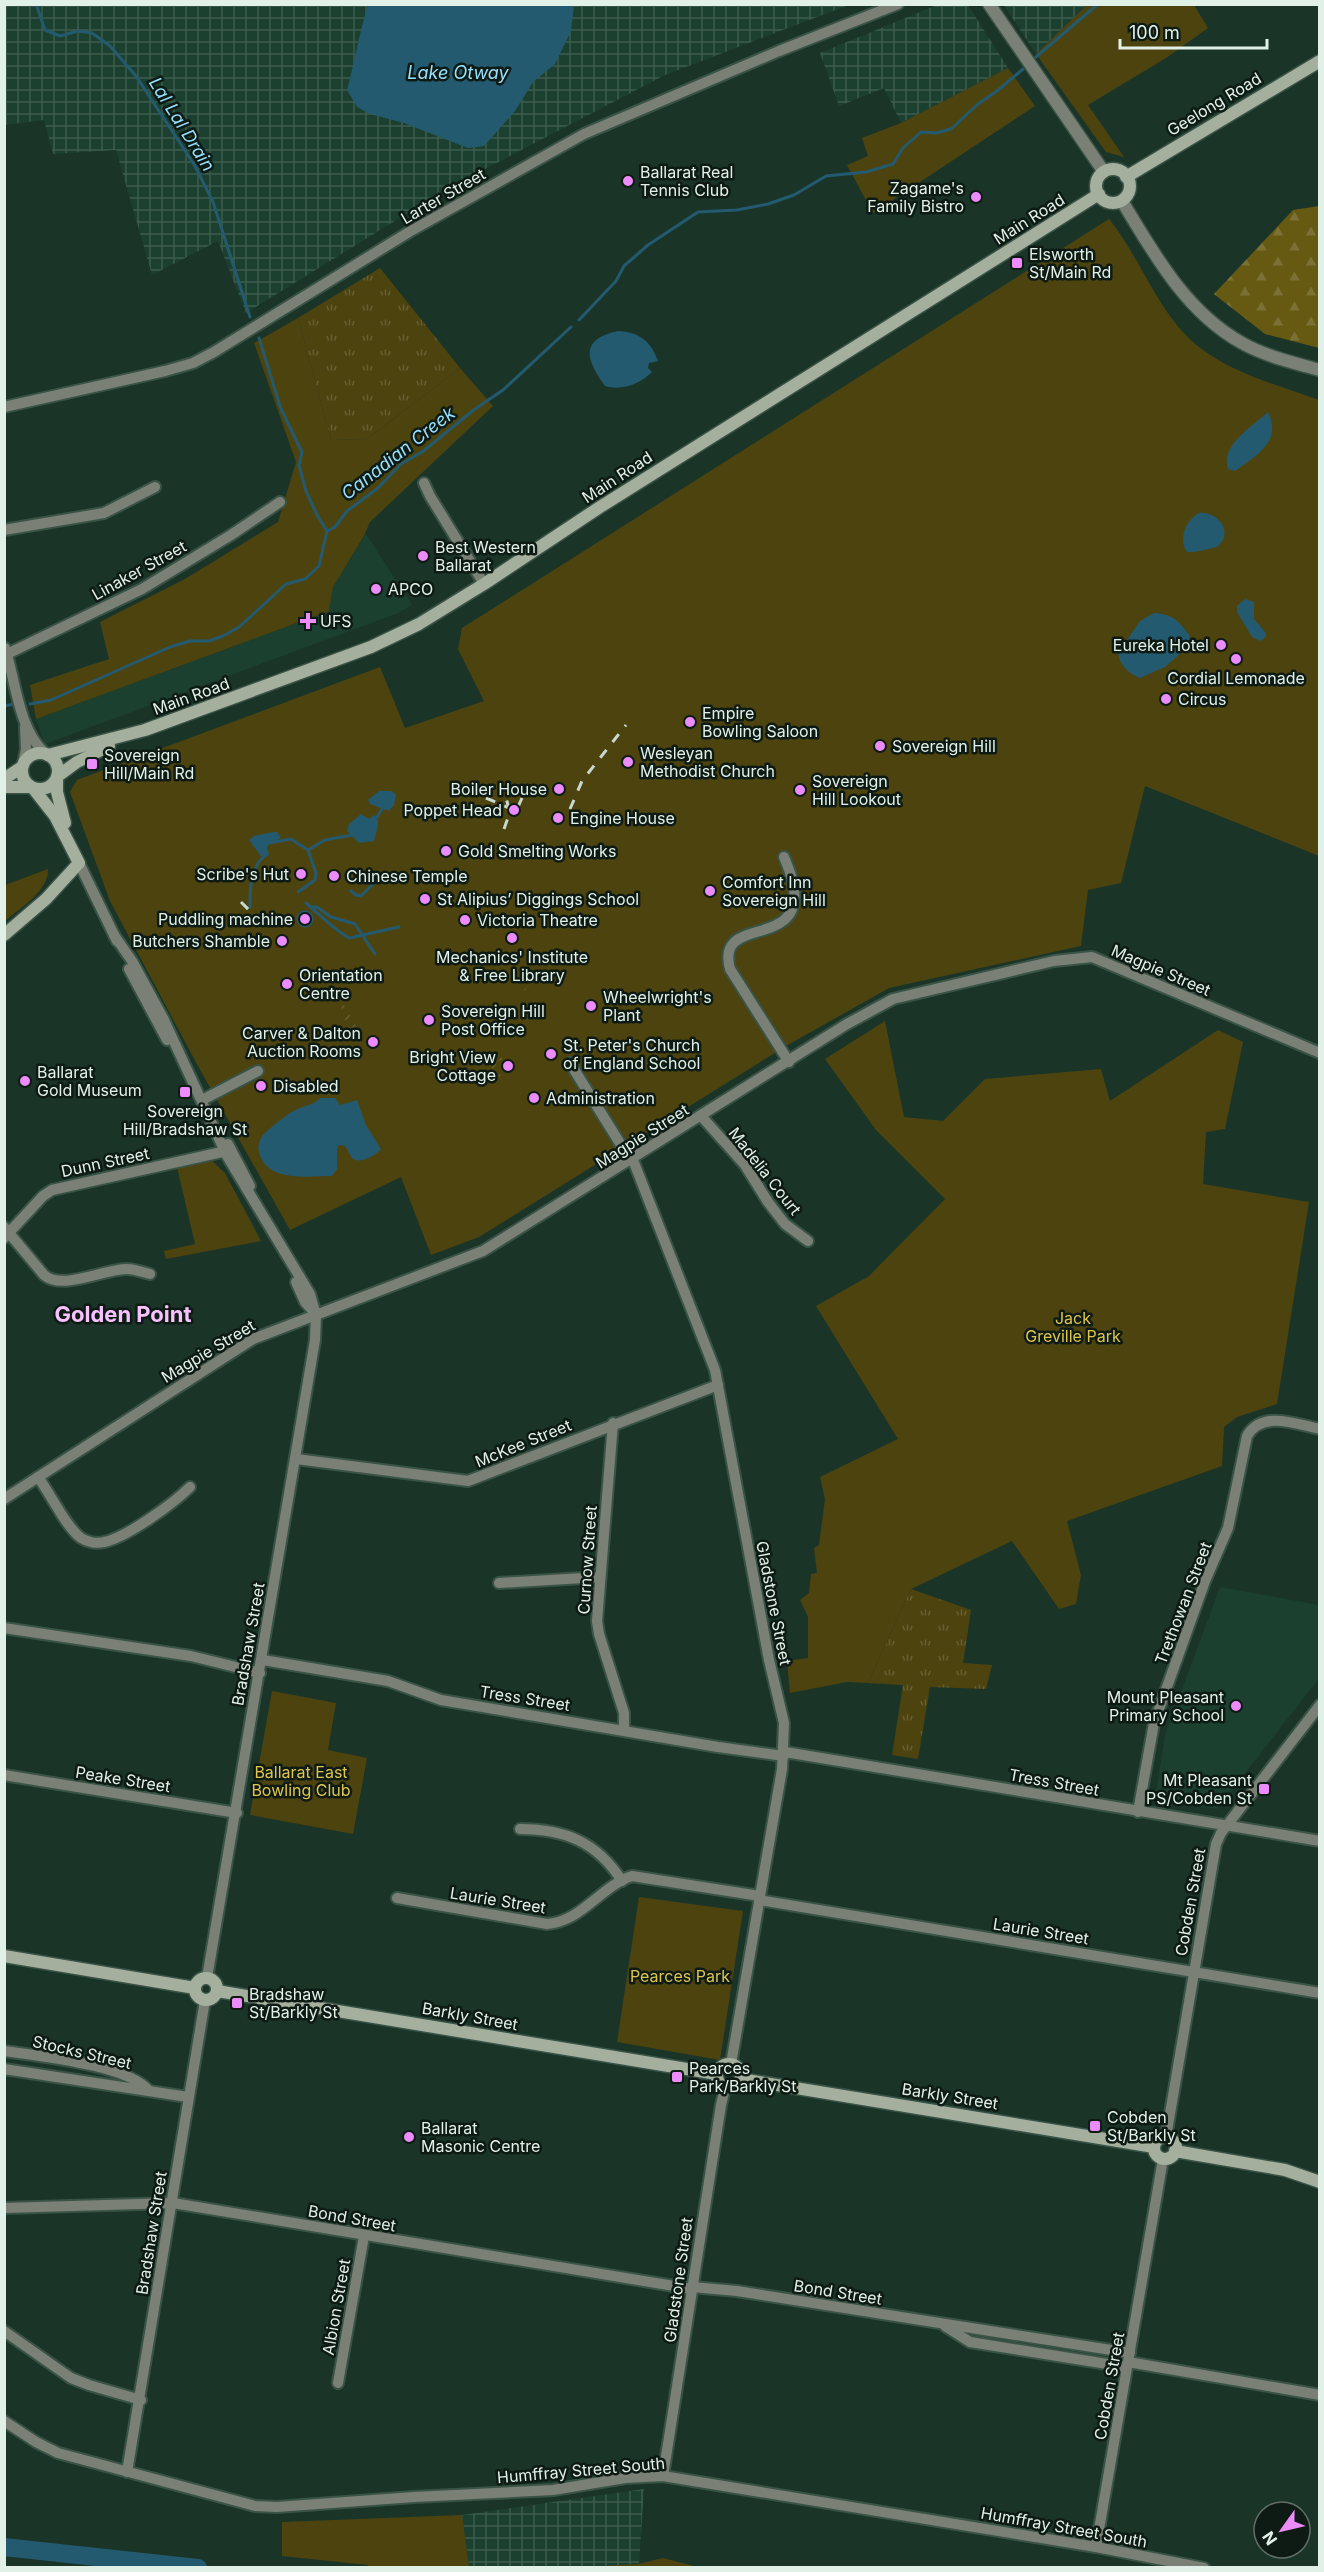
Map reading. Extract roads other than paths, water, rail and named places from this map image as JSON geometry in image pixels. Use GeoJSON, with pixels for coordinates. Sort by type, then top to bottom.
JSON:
{"type":"FeatureCollection","features":[{"type":"Feature","properties":{"kind":"main road","name":"Geelong Road"},"geometry":{"type":"LineString","coordinates":[[1126,177],[1320,61]]}},
{"type":"Feature","properties":{"kind":"main road"},"geometry":{"type":"LineString","coordinates":[[1114,170],[1126,177],[1129,190],[1122,201],[1109,202],[1099,194],[1097,182],[1104,172],[1114,170]]}},
{"type":"Feature","properties":{"kind":"main road","name":"Main Road"},"geometry":{"type":"LineString","coordinates":[[58,776],[87,756],[129,736],[371,647],[428,619],[609,501],[1099,194]]}},
{"type":"Feature","properties":{"kind":"main road","name":"Main Road"},"geometry":{"type":"LineString","coordinates":[[47,755],[129,736]]}},
{"type":"Feature","properties":{"kind":"main road"},"geometry":{"type":"LineString","coordinates":[[4,779],[23,766],[33,755],[47,755],[57,764],[58,798],[78,861]]}},
{"type":"Feature","properties":{"kind":"main road"},"geometry":{"type":"LineString","coordinates":[[23,766],[23,778],[50,808],[78,861]]}},
{"type":"Feature","properties":{"kind":"main road"},"geometry":{"type":"LineString","coordinates":[[4,787],[48,788],[58,776]]}},
{"type":"Feature","properties":{"kind":"main road"},"geometry":{"type":"LineString","coordinates":[[4,935],[46,899],[78,861]]}},
{"type":"Feature","properties":{"kind":"main road"},"geometry":{"type":"LineString","coordinates":[[4,1956],[195,1988]]}},
{"type":"Feature","properties":{"kind":"main road"},"geometry":{"type":"LineString","coordinates":[[207,1978],[215,1982],[217,1990],[213,1998],[205,2000],[198,1996],[195,1988],[199,1981],[207,1978]]}},
{"type":"Feature","properties":{"kind":"main road","name":"Barkly Street"},"geometry":{"type":"LineString","coordinates":[[217,1990],[717,2074]]}},
{"type":"Feature","properties":{"kind":"main road"},"geometry":{"type":"LineString","coordinates":[[731,2064],[738,2068],[741,2079],[735,2086],[725,2088],[718,2082],[717,2074],[722,2066],[731,2064]]}},
{"type":"Feature","properties":{"kind":"main road","name":"Barkly Street"},"geometry":{"type":"LineString","coordinates":[[741,2079],[1154,2147]]}},
{"type":"Feature","properties":{"kind":"main road"},"geometry":{"type":"LineString","coordinates":[[1166,2138],[1174,2142],[1175,2151],[1171,2157],[1163,2159],[1155,2154],[1154,2147],[1156,2141],[1166,2138]]}},
{"type":"Feature","properties":{"kind":"main road"},"geometry":{"type":"LineString","coordinates":[[1175,2151],[1285,2170],[1320,2182]]}},
{"type":"Feature","properties":{"kind":"street","name":"Larter Street"},"geometry":{"type":"LineString","coordinates":[[4,407],[193,363],[409,232],[584,134],[779,51],[898,4]]}},
{"type":"Feature","properties":{"kind":"street"},"geometry":{"type":"LineString","coordinates":[[989,4],[1104,172]]}},
{"type":"Feature","properties":{"kind":"street"},"geometry":{"type":"LineString","coordinates":[[1122,201],[1180,290],[1202,315],[1244,344],[1320,370]]}},
{"type":"Feature","properties":{"kind":"street"},"geometry":{"type":"LineString","coordinates":[[424,483],[484,584]]}},
{"type":"Feature","properties":{"kind":"street"},"geometry":{"type":"LineString","coordinates":[[4,530],[104,513],[155,487]]}},
{"type":"Feature","properties":{"kind":"street","name":"Linaker Street"},"geometry":{"type":"LineString","coordinates":[[6,651],[150,584],[280,502]]}},
{"type":"Feature","properties":{"kind":"street"},"geometry":{"type":"LineString","coordinates":[[6,651],[23,715],[34,740],[47,755]]}},
{"type":"Feature","properties":{"kind":"street"},"geometry":{"type":"LineString","coordinates":[[23,715],[26,749],[23,766]]}},
{"type":"Feature","properties":{"kind":"street"},"geometry":{"type":"LineString","coordinates":[[784,857],[794,890],[794,905],[791,914],[777,926],[742,936],[732,946],[729,962],[730,969],[789,1062]]}},
{"type":"Feature","properties":{"kind":"street"},"geometry":{"type":"LineString","coordinates":[[78,861],[124,960],[150,1001],[228,1150],[245,1173],[258,1206],[287,1260],[305,1302],[316,1315]]}},
{"type":"Feature","properties":{"kind":"street","name":"Magpie Street"},"geometry":{"type":"LineString","coordinates":[[4,1498],[244,1344],[483,1251],[702,1117],[856,1019],[893,999],[1054,961],[1092,957],[1320,1053]]}},
{"type":"Feature","properties":{"kind":"street","name":"Gladstone Street"},"geometry":{"type":"LineString","coordinates":[[570,1063],[632,1160],[709,1352],[718,1385],[769,1660],[783,1716],[784,1754],[731,2064]]}},
{"type":"Feature","properties":{"kind":"street"},"geometry":{"type":"LineString","coordinates":[[204,1099],[258,1071]]}},
{"type":"Feature","properties":{"kind":"street"},"geometry":{"type":"LineString","coordinates":[[194,1084],[204,1099],[228,1150]]}},
{"type":"Feature","properties":{"kind":"street","name":"Madelia Court"},"geometry":{"type":"LineString","coordinates":[[702,1117],[745,1165],[785,1224],[808,1241]]}},
{"type":"Feature","properties":{"kind":"street","name":"Dunn Street"},"geometry":{"type":"LineString","coordinates":[[6,1232],[43,1196],[55,1189],[228,1150]]}},
{"type":"Feature","properties":{"kind":"street"},"geometry":{"type":"LineString","coordinates":[[6,1232],[44,1275],[52,1280],[64,1281],[121,1269],[150,1274]]}},
{"type":"Feature","properties":{"kind":"street","name":"Bradshaw Street"},"geometry":{"type":"LineString","coordinates":[[207,1978],[261,1673],[315,1340],[316,1315]]}},
{"type":"Feature","properties":{"kind":"street","name":"McKee Street"},"geometry":{"type":"LineString","coordinates":[[296,1459],[468,1481],[718,1385]]}},
{"type":"Feature","properties":{"kind":"street","name":"Trethowan Street"},"geometry":{"type":"LineString","coordinates":[[1138,1812],[1154,1723],[1205,1581],[1228,1528],[1245,1440],[1253,1427],[1269,1421],[1320,1429]]}},
{"type":"Feature","properties":{"kind":"street","name":"Curnow Street"},"geometry":{"type":"LineString","coordinates":[[613,1424],[597,1627],[624,1713],[624,1730]]}},
{"type":"Feature","properties":{"kind":"street"},"geometry":{"type":"LineString","coordinates":[[39,1476],[74,1530],[90,1542],[101,1543],[115,1538],[172,1504],[190,1487]]}},
{"type":"Feature","properties":{"kind":"street"},"geometry":{"type":"LineString","coordinates":[[499,1583],[600,1576]]}},
{"type":"Feature","properties":{"kind":"street"},"geometry":{"type":"LineString","coordinates":[[4,1628],[181,1654],[261,1673]]}},
{"type":"Feature","properties":{"kind":"street","name":"Tress Street"},"geometry":{"type":"LineString","coordinates":[[263,1660],[388,1681],[441,1700],[718,1747],[784,1754],[1320,1841]]}},
{"type":"Feature","properties":{"kind":"street","name":"Cobden Street"},"geometry":{"type":"LineString","coordinates":[[1166,2138],[1213,1853],[1217,1841],[1320,1705]]}},
{"type":"Feature","properties":{"kind":"street","name":"Peake Street"},"geometry":{"type":"LineString","coordinates":[[4,1775],[237,1813]]}},
{"type":"Feature","properties":{"kind":"street"},"geometry":{"type":"LineString","coordinates":[[520,1829],[564,1834],[588,1844],[609,1863],[622,1881]]}},
{"type":"Feature","properties":{"kind":"street","name":"Laurie Street"},"geometry":{"type":"LineString","coordinates":[[397,1898],[551,1924],[568,1918],[622,1881],[632,1876],[640,1876],[1320,1993]]}},
{"type":"Feature","properties":{"kind":"street","name":"Bradshaw Street"},"geometry":{"type":"LineString","coordinates":[[128,2472],[205,2000]]}},
{"type":"Feature","properties":{"kind":"street","name":"Stocks Street"},"geometry":{"type":"LineString","coordinates":[[4,2051],[108,2070],[137,2080],[149,2091]]}},
{"type":"Feature","properties":{"kind":"street","name":"Stocks Street"},"geometry":{"type":"LineString","coordinates":[[4,2069],[188,2097]]}},
{"type":"Feature","properties":{"kind":"street","name":"Gladstone Street"},"geometry":{"type":"LineString","coordinates":[[663,2476],[720,2105],[725,2088]]}},
{"type":"Feature","properties":{"kind":"street","name":"Cobden Street"},"geometry":{"type":"LineString","coordinates":[[1096,2547],[1163,2159]]}},
{"type":"Feature","properties":{"kind":"street","name":"Bond Street"},"geometry":{"type":"LineString","coordinates":[[4,2208],[172,2203],[692,2288],[737,2291],[942,2325],[970,2342],[1128,2361],[1320,2395]]}},
{"type":"Feature","properties":{"kind":"street","name":"Albion Street"},"geometry":{"type":"LineString","coordinates":[[339,2383],[364,2236]]}},
{"type":"Feature","properties":{"kind":"street"},"geometry":{"type":"LineString","coordinates":[[4,2331],[71,2378],[141,2400]]}},
{"type":"Feature","properties":{"kind":"street","name":"Humffray Street South"},"geometry":{"type":"LineString","coordinates":[[4,2421],[50,2450],[244,2504],[277,2508],[414,2497],[554,2490],[625,2478],[663,2476],[1096,2547],[1204,2568]]}},
{"type":"Feature","properties":{"kind":"water","name":"Lake Otway"},"geometry":{"type":"Polygon","coordinates":[[[368,4],[574,5],[571,31],[555,64],[533,82],[515,111],[484,146],[468,148],[404,123],[370,114],[357,107],[347,90],[368,4]]]}},
{"type":"Feature","properties":{"kind":"water"},"geometry":{"type":"Polygon","coordinates":[[[618,331],[632,333],[643,339],[652,348],[658,361],[649,363],[648,368],[652,372],[642,380],[618,388],[605,386],[590,359],[590,352],[597,340],[618,331]]]}},
{"type":"Feature","properties":{"kind":"water"},"geometry":{"type":"Polygon","coordinates":[[[1268,412],[1272,432],[1265,447],[1235,471],[1228,469],[1227,460],[1233,444],[1268,412]]]}},
{"type":"Feature","properties":{"kind":"water"},"geometry":{"type":"Polygon","coordinates":[[[1199,513],[1206,513],[1218,519],[1222,524],[1224,536],[1217,547],[1187,552],[1183,536],[1190,520],[1199,513]]]}},
{"type":"Feature","properties":{"kind":"water"},"geometry":{"type":"Polygon","coordinates":[[[1245,599],[1254,602],[1254,619],[1266,633],[1261,641],[1252,637],[1237,612],[1237,606],[1245,599]]]}},
{"type":"Feature","properties":{"kind":"water"},"geometry":{"type":"Polygon","coordinates":[[[1154,613],[1166,615],[1179,622],[1190,636],[1188,647],[1165,667],[1140,678],[1124,666],[1119,658],[1118,648],[1127,640],[1140,621],[1154,613]]]}},
{"type":"Feature","properties":{"kind":"water"},"geometry":{"type":"Polygon","coordinates":[[[379,791],[391,791],[396,794],[394,805],[389,811],[370,804],[368,800],[379,791]]]}},
{"type":"Feature","properties":{"kind":"water"},"geometry":{"type":"Polygon","coordinates":[[[361,814],[369,819],[374,815],[378,820],[374,841],[359,843],[347,831],[349,824],[361,814]]]}},
{"type":"Feature","properties":{"kind":"water"},"geometry":{"type":"Polygon","coordinates":[[[277,832],[281,838],[271,842],[267,847],[269,855],[263,859],[249,840],[254,836],[277,832]]]}},
{"type":"Feature","properties":{"kind":"water"},"geometry":{"type":"Polygon","coordinates":[[[321,1098],[335,1098],[340,1105],[357,1100],[366,1125],[381,1149],[368,1158],[356,1160],[352,1158],[345,1146],[339,1145],[337,1169],[332,1176],[290,1176],[270,1169],[263,1162],[259,1152],[262,1136],[287,1115],[321,1098]]]}},
{"type":"Feature","properties":{"kind":"waterway","name":"Lal Lal Drain"},"geometry":{"type":"LineString","coordinates":[[36,4],[45,30],[60,36],[78,31],[92,33],[110,46],[136,76],[195,166],[213,202],[250,317]]}},
{"type":"Feature","properties":{"kind":"waterway","name":"Canadian Creek"},"geometry":{"type":"LineString","coordinates":[[1036,57],[1098,4]]}},
{"type":"Feature","properties":{"kind":"waterway","name":"Canadian Creek"},"geometry":{"type":"LineString","coordinates":[[579,320],[616,281],[624,266],[648,245],[698,212],[737,210],[768,204],[794,195],[826,176],[866,172],[893,164],[903,148],[921,132],[936,133],[951,129],[978,104],[1023,69]]}},
{"type":"Feature","properties":{"kind":"waterway","name":"Canadian Creek"},"geometry":{"type":"LineString","coordinates":[[30,704],[51,700],[170,647],[190,641],[209,641],[239,627],[286,584],[305,579],[319,566],[327,531],[335,527],[347,511],[378,488],[401,464],[422,452],[475,409],[503,390],[571,327]]}},
{"type":"Feature","properties":{"kind":"waterway","name":"Lal Lal Drain"},"geometry":{"type":"LineString","coordinates":[[259,338],[281,409],[302,452],[299,465],[306,491],[327,531]]}},
{"type":"Feature","properties":{"kind":"waterway","name":"Canadian Creek"},"geometry":{"type":"LineString","coordinates":[[4,706],[14,704]]}},
{"type":"Feature","properties":{"kind":"waterway"},"geometry":{"type":"LineString","coordinates":[[377,817],[382,809]]}},
{"type":"Feature","properties":{"kind":"waterway"},"geometry":{"type":"LineString","coordinates":[[298,892],[315,880],[316,873],[308,850],[325,840],[352,835]]}},
{"type":"Feature","properties":{"kind":"waterway"},"geometry":{"type":"LineString","coordinates":[[269,843],[291,839],[308,850]]}},
{"type":"Feature","properties":{"kind":"waterway"},"geometry":{"type":"LineString","coordinates":[[250,907],[253,874],[263,857]]}},
{"type":"Feature","properties":{"kind":"waterway"},"geometry":{"type":"LineString","coordinates":[[351,891],[361,896],[375,882],[378,874]]}},
{"type":"Feature","properties":{"kind":"waterway"},"geometry":{"type":"LineString","coordinates":[[306,903],[349,938],[399,927]]}},
{"type":"Feature","properties":{"kind":"waterway"},"geometry":{"type":"LineString","coordinates":[[312,907],[317,907],[331,917],[355,924],[375,954]]}},
{"type":"Feature","properties":{"kind":"waterway"},"geometry":{"type":"LineString","coordinates":[[305,916],[308,919],[305,922],[302,919],[305,916]]}},
{"type":"Feature","properties":{"kind":"waterway"},"geometry":{"type":"LineString","coordinates":[[4,2547],[198,2568]]}},
{"type":"Feature","properties":{"kind":"railway"},"geometry":{"type":"LineString","coordinates":[[570,809],[582,781],[626,725]]}},
{"type":"Feature","properties":{"kind":"railway"},"geometry":{"type":"LineString","coordinates":[[486,798],[509,808]]}},
{"type":"Feature","properties":{"kind":"railway"},"geometry":{"type":"LineString","coordinates":[[504,829],[510,812],[506,798]]}},
{"type":"Feature","properties":{"kind":"railway"},"geometry":{"type":"LineString","coordinates":[[518,807],[522,798]]}},
{"type":"Feature","properties":{"kind":"railway"},"geometry":{"type":"LineString","coordinates":[[241,902],[257,918]]}},
{"type":"Feature","properties":{"kind":"place","name":"Ballarat Real Tennis Club"},"geometry":{"type":"Point","coordinates":[628,181]}},
{"type":"Feature","properties":{"kind":"place","name":"Zagame's Family Bistro"},"geometry":{"type":"Point","coordinates":[976,197]}},
{"type":"Feature","properties":{"kind":"place","name":"Elsworth St/Main Rd"},"geometry":{"type":"Point","coordinates":[1017,263]}},
{"type":"Feature","properties":{"kind":"place","name":"Best Western Ballarat"},"geometry":{"type":"Point","coordinates":[423,556]}},
{"type":"Feature","properties":{"kind":"place","name":"APCO"},"geometry":{"type":"Point","coordinates":[376,589]}},
{"type":"Feature","properties":{"kind":"place","name":"UFS"},"geometry":{"type":"Point","coordinates":[308,621]}},
{"type":"Feature","properties":{"kind":"place","name":"Eureka Hotel"},"geometry":{"type":"Point","coordinates":[1221,645]}},
{"type":"Feature","properties":{"kind":"place","name":"Cordial Lemonade"},"geometry":{"type":"Point","coordinates":[1236,659]}},
{"type":"Feature","properties":{"kind":"place","name":"Circus"},"geometry":{"type":"Point","coordinates":[1166,699]}},
{"type":"Feature","properties":{"kind":"place","name":"Empire Bowling Saloon"},"geometry":{"type":"Point","coordinates":[690,722]}},
{"type":"Feature","properties":{"kind":"place","name":"Sovereign Hill"},"geometry":{"type":"Point","coordinates":[880,746]}},
{"type":"Feature","properties":{"kind":"place","name":"Wesleyan Methodist Church"},"geometry":{"type":"Point","coordinates":[628,762]}},
{"type":"Feature","properties":{"kind":"place","name":"Sovereign Hill/Main Rd"},"geometry":{"type":"Point","coordinates":[92,764]}},
{"type":"Feature","properties":{"kind":"place","name":"Boiler House"},"geometry":{"type":"Point","coordinates":[559,789]}},
{"type":"Feature","properties":{"kind":"place","name":"Sovereign Hill Lookout"},"geometry":{"type":"Point","coordinates":[800,790]}},
{"type":"Feature","properties":{"kind":"place","name":"Poppet Head"},"geometry":{"type":"Point","coordinates":[514,810]}},
{"type":"Feature","properties":{"kind":"place","name":"Engine House"},"geometry":{"type":"Point","coordinates":[558,818]}},
{"type":"Feature","properties":{"kind":"place","name":"Gold Smelting Works"},"geometry":{"type":"Point","coordinates":[446,851]}},
{"type":"Feature","properties":{"kind":"place","name":"Scribe's Hut"},"geometry":{"type":"Point","coordinates":[301,874]}},
{"type":"Feature","properties":{"kind":"place","name":"Chinese Temple"},"geometry":{"type":"Point","coordinates":[334,876]}},
{"type":"Feature","properties":{"kind":"place","name":"Comfort Inn Sovereign Hill"},"geometry":{"type":"Point","coordinates":[710,891]}},
{"type":"Feature","properties":{"kind":"place","name":"St Alipius’ Diggings School"},"geometry":{"type":"Point","coordinates":[425,899]}},
{"type":"Feature","properties":{"kind":"place","name":"Puddling machine"},"geometry":{"type":"Point","coordinates":[305,919]}},
{"type":"Feature","properties":{"kind":"place","name":"Victoria Theatre"},"geometry":{"type":"Point","coordinates":[465,920]}},
{"type":"Feature","properties":{"kind":"place","name":"Mechanics' Institute & Free Library"},"geometry":{"type":"Point","coordinates":[512,938]}},
{"type":"Feature","properties":{"kind":"place","name":"Butchers Shamble"},"geometry":{"type":"Point","coordinates":[282,941]}},
{"type":"Feature","properties":{"kind":"place","name":"Orientation Centre"},"geometry":{"type":"Point","coordinates":[287,984]}},
{"type":"Feature","properties":{"kind":"place","name":"Wheelwright's Plant"},"geometry":{"type":"Point","coordinates":[591,1006]}},
{"type":"Feature","properties":{"kind":"place","name":"Sovereign Hill Post Office"},"geometry":{"type":"Point","coordinates":[429,1020]}},
{"type":"Feature","properties":{"kind":"place","name":"Carver & Dalton Auction Rooms"},"geometry":{"type":"Point","coordinates":[373,1042]}},
{"type":"Feature","properties":{"kind":"place","name":"St. Peter's Church of England School"},"geometry":{"type":"Point","coordinates":[551,1054]}},
{"type":"Feature","properties":{"kind":"place","name":"Bright View Cottage"},"geometry":{"type":"Point","coordinates":[508,1066]}},
{"type":"Feature","properties":{"kind":"place","name":"Ballarat Gold Museum"},"geometry":{"type":"Point","coordinates":[25,1081]}},
{"type":"Feature","properties":{"kind":"place","name":"Disabled"},"geometry":{"type":"Point","coordinates":[261,1086]}},
{"type":"Feature","properties":{"kind":"place","name":"Sovereign Hill/Bradshaw St"},"geometry":{"type":"Point","coordinates":[185,1092]}},
{"type":"Feature","properties":{"kind":"place","name":"Administration"},"geometry":{"type":"Point","coordinates":[534,1098]}},
{"type":"Feature","properties":{"kind":"place","name":"Mount Pleasant Primary School"},"geometry":{"type":"Point","coordinates":[1236,1706]}},
{"type":"Feature","properties":{"kind":"place","name":"Mt Pleasant PS/Cobden St"},"geometry":{"type":"Point","coordinates":[1264,1789]}},
{"type":"Feature","properties":{"kind":"place","name":"Bradshaw St/Barkly St"},"geometry":{"type":"Point","coordinates":[237,2003]}},
{"type":"Feature","properties":{"kind":"place","name":"Pearces Park/Barkly St"},"geometry":{"type":"Point","coordinates":[677,2077]}},
{"type":"Feature","properties":{"kind":"place","name":"Cobden St/Barkly St"},"geometry":{"type":"Point","coordinates":[1095,2126]}},
{"type":"Feature","properties":{"kind":"place","name":"Ballarat Masonic Centre"},"geometry":{"type":"Point","coordinates":[409,2137]}},
{"type":"Feature","properties":{"kind":"district","name":"Golden Point"},"geometry":{"type":"Point","coordinates":[123,1314]}},
{"type":"Feature","properties":{"kind":"park label","name":"Jack Greville Park"},"geometry":{"type":"Point","coordinates":[1073,1327]}},
{"type":"Feature","properties":{"kind":"park label","name":"Ballarat East Bowling Club"},"geometry":{"type":"Point","coordinates":[301,1781]}},
{"type":"Feature","properties":{"kind":"park label","name":"Pearces Park"},"geometry":{"type":"Point","coordinates":[680,1976]}}]}
